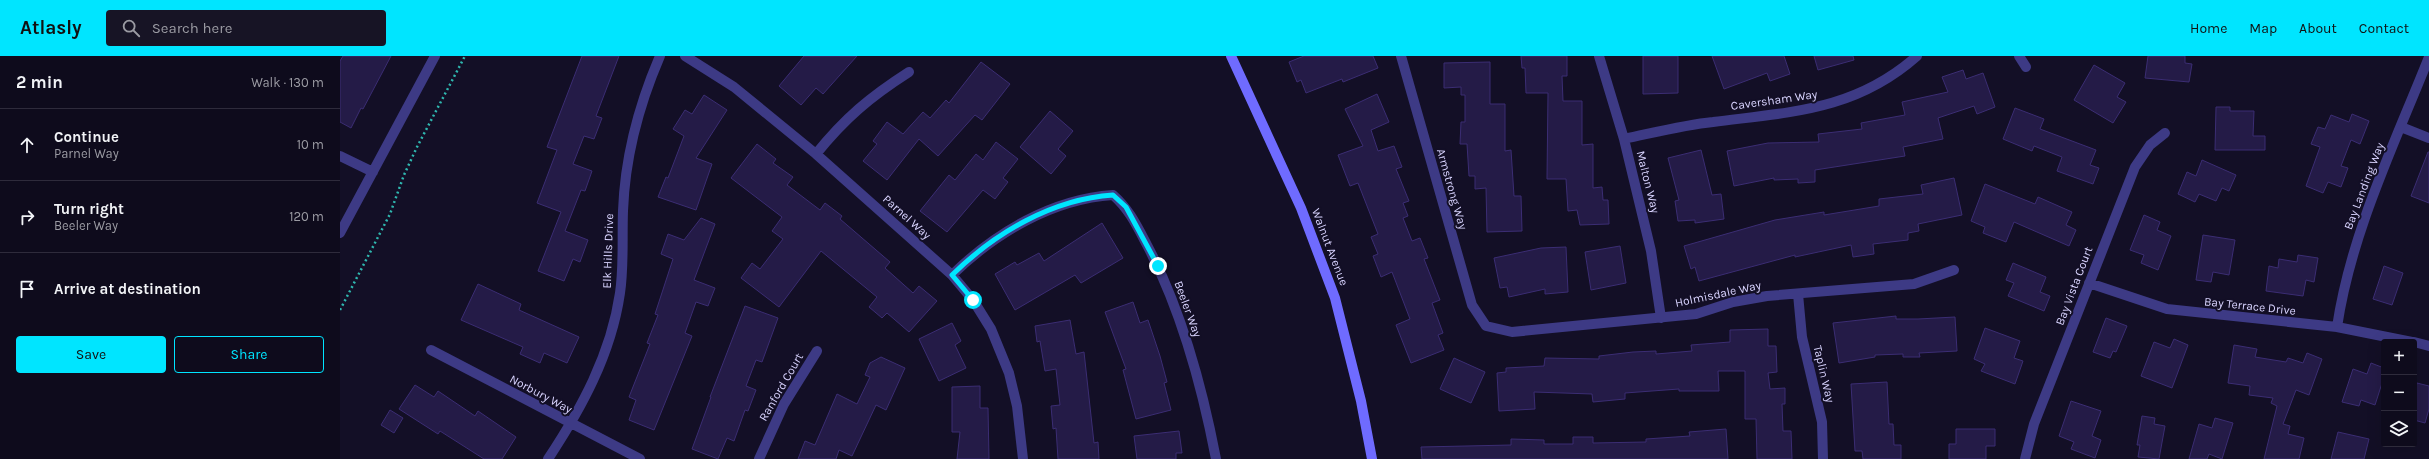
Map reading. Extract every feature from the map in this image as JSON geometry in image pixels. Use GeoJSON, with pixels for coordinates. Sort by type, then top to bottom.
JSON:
{"type":"FeatureCollection","features":[{"type":"Feature","properties":{"kind":"street"},"geometry":{"type":"LineString","coordinates":[[340,234],[435,56]]}},
{"type":"Feature","properties":{"kind":"street","name":"Elk Hills Drive"},"geometry":{"type":"LineString","coordinates":[[548,459],[571,425],[602,361],[614,321],[623,267],[623,206],[632,132],[640,104],[660,56]]}},
{"type":"Feature","properties":{"kind":"street","name":"Parnel Way"},"geometry":{"type":"LineString","coordinates":[[685,56],[734,87],[816,154],[952,275],[973,300],[990,329],[1008,373],[1017,406],[1023,459]]}},
{"type":"Feature","properties":{"kind":"street","name":"Walnut Avenue"},"geometry":{"type":"LineString","coordinates":[[1231,56],[1301,208],[1335,298],[1362,401],[1372,459]]}},
{"type":"Feature","properties":{"kind":"street","name":"Armstrong Way"},"geometry":{"type":"LineString","coordinates":[[1401,56],[1472,305],[1486,326]]}},
{"type":"Feature","properties":{"kind":"street","name":"Malton Way"},"geometry":{"type":"LineString","coordinates":[[1599,56],[1624,140],[1651,251],[1661,318]]}},
{"type":"Feature","properties":{"kind":"street","name":"Caversham Way"},"geometry":{"type":"LineString","coordinates":[[1624,140],[1711,122],[1804,111],[1833,104],[1861,93],[1888,78],[1917,56]]}},
{"type":"Feature","properties":{"kind":"street"},"geometry":{"type":"LineString","coordinates":[[2019,56],[2026,67]]}},
{"type":"Feature","properties":{"kind":"street","name":"Bay Landing Way"},"geometry":{"type":"LineString","coordinates":[[2337,327],[2343,287],[2353,250],[2429,57]]}},
{"type":"Feature","properties":{"kind":"street"},"geometry":{"type":"LineString","coordinates":[[816,154],[842,123],[868,99],[909,72]]}},
{"type":"Feature","properties":{"kind":"street"},"geometry":{"type":"LineString","coordinates":[[2401,127],[2429,138]]}},
{"type":"Feature","properties":{"kind":"street","name":"Bay Vista Court"},"geometry":{"type":"LineString","coordinates":[[2025,459],[2034,424],[2135,167],[2150,145],[2165,133]]}},
{"type":"Feature","properties":{"kind":"street"},"geometry":{"type":"LineString","coordinates":[[340,156],[373,172]]}},
{"type":"Feature","properties":{"kind":"street","name":"Beeler Way"},"geometry":{"type":"LineString","coordinates":[[952,275],[990,241],[1012,229],[1066,204],[1091,197],[1113,195],[1126,207],[1138,228],[1158,266],[1177,313],[1207,416],[1216,459]]}},
{"type":"Feature","properties":{"kind":"street","name":"Holmisdale Way"},"geometry":{"type":"LineString","coordinates":[[1486,326],[1512,332],[1696,314],[1733,302],[1798,294],[1914,284],[1954,270]]}},
{"type":"Feature","properties":{"kind":"street","name":"Bay Terrace Drive"},"geometry":{"type":"LineString","coordinates":[[2089,283],[2167,309],[2337,327],[2398,339]]}},
{"type":"Feature","properties":{"kind":"street","name":"Taplin Way"},"geometry":{"type":"LineString","coordinates":[[1798,294],[1802,337],[1822,422],[1823,459]]}},
{"type":"Feature","properties":{"kind":"street","name":"Bay Terrace Drive"},"geometry":{"type":"LineString","coordinates":[[2417,343],[2429,346]]}},
{"type":"Feature","properties":{"kind":"street","name":"Norbury Way"},"geometry":{"type":"LineString","coordinates":[[430,350],[571,425],[640,459]]}},
{"type":"Feature","properties":{"kind":"street","name":"Ranford Court"},"geometry":{"type":"LineString","coordinates":[[759,459],[784,404],[817,351]]}},
{"type":"Feature","properties":{"kind":"path"},"geometry":{"type":"LineString","coordinates":[[340,310],[390,214],[417,147],[465,56]]}},
{"type":"Feature","properties":{"kind":"building"},"geometry":{"type":"Polygon","coordinates":[[[343,56],[391,56],[363,109],[361,108],[351,128],[340,122],[340,61],[343,56]]]}},
{"type":"Feature","properties":{"kind":"building"},"geometry":{"type":"Polygon","coordinates":[[[582,56],[619,56],[596,116],[602,118],[594,139],[584,136],[573,164],[592,171],[585,191],[581,190],[565,231],[588,240],[580,262],[573,259],[564,281],[538,271],[561,212],[537,203],[557,150],[547,147],[582,56]]]}},
{"type":"Feature","properties":{"kind":"building"},"geometry":{"type":"Polygon","coordinates":[[[804,56],[857,56],[823,94],[816,88],[801,105],[779,86],[804,56]]]}},
{"type":"Feature","properties":{"kind":"building"},"geometry":{"type":"Polygon","coordinates":[[[1304,56],[1373,56],[1378,68],[1343,82],[1342,79],[1306,93],[1301,80],[1297,82],[1289,62],[1304,56]]]}},
{"type":"Feature","properties":{"kind":"building"},"geometry":{"type":"Polygon","coordinates":[[[1521,56],[1567,56],[1567,76],[1562,76],[1563,101],[1582,101],[1582,145],[1593,144],[1593,188],[1602,187],[1603,200],[1608,200],[1609,224],[1580,225],[1577,210],[1568,211],[1566,179],[1547,179],[1548,93],[1526,93],[1525,68],[1522,68],[1521,56]]]}},
{"type":"Feature","properties":{"kind":"building"},"geometry":{"type":"Polygon","coordinates":[[[1643,56],[1678,56],[1678,93],[1643,94],[1643,56]]]}},
{"type":"Feature","properties":{"kind":"building"},"geometry":{"type":"Polygon","coordinates":[[[1712,56],[1784,56],[1790,74],[1770,81],[1767,73],[1724,89],[1712,56]]]}},
{"type":"Feature","properties":{"kind":"building"},"geometry":{"type":"Polygon","coordinates":[[[1814,56],[1853,56],[1854,60],[1818,70],[1814,56]]]}},
{"type":"Feature","properties":{"kind":"building"},"geometry":{"type":"Polygon","coordinates":[[[2148,56],[2185,56],[2185,63],[2192,64],[2189,82],[2145,78],[2148,56]]]}},
{"type":"Feature","properties":{"kind":"building"},"geometry":{"type":"Polygon","coordinates":[[[981,62],[1010,84],[982,120],[975,115],[938,156],[919,139],[887,180],[863,161],[877,144],[873,141],[887,122],[903,134],[923,112],[930,118],[946,100],[949,103],[981,62]]]}},
{"type":"Feature","properties":{"kind":"building"},"geometry":{"type":"Polygon","coordinates":[[[1490,62],[1490,104],[1505,104],[1505,151],[1511,150],[1514,196],[1521,196],[1522,231],[1487,232],[1486,188],[1475,189],[1475,176],[1469,176],[1467,144],[1460,144],[1461,122],[1465,122],[1465,95],[1461,95],[1461,87],[1444,88],[1444,63],[1490,62]]]}},
{"type":"Feature","properties":{"kind":"building"},"geometry":{"type":"Polygon","coordinates":[[[2094,65],[2125,83],[2117,97],[2126,102],[2113,123],[2074,100],[2094,65]]]}},
{"type":"Feature","properties":{"kind":"building"},"geometry":{"type":"Polygon","coordinates":[[[1963,70],[1966,79],[1983,73],[1995,107],[1977,114],[1974,106],[1938,118],[1943,139],[1903,147],[1905,156],[1815,170],[1815,182],[1798,183],[1798,179],[1774,180],[1774,178],[1734,186],[1727,151],[1768,143],[1819,142],[1818,134],[1862,129],[1861,123],[1905,115],[1902,102],[1948,92],[1942,77],[1963,70]]]}},
{"type":"Feature","properties":{"kind":"building"},"geometry":{"type":"Polygon","coordinates":[[[1377,94],[1389,122],[1371,130],[1378,151],[1394,146],[1402,167],[1396,169],[1409,201],[1403,203],[1408,216],[1403,218],[1412,241],[1420,238],[1428,258],[1424,259],[1440,300],[1432,303],[1443,333],[1438,335],[1444,350],[1411,363],[1396,325],[1410,319],[1392,272],[1381,277],[1373,256],[1378,254],[1371,237],[1378,234],[1358,183],[1350,186],[1338,155],[1363,146],[1345,109],[1377,94]]]}},
{"type":"Feature","properties":{"kind":"building"},"geometry":{"type":"Polygon","coordinates":[[[704,95],[727,110],[696,158],[712,164],[696,210],[658,197],[666,177],[668,178],[684,136],[673,129],[685,110],[692,114],[704,95]]]}},
{"type":"Feature","properties":{"kind":"building"},"geometry":{"type":"Polygon","coordinates":[[[2216,107],[2230,107],[2230,111],[2254,111],[2253,136],[2265,136],[2265,150],[2215,150],[2216,107]]]}},
{"type":"Feature","properties":{"kind":"building"},"geometry":{"type":"Polygon","coordinates":[[[2015,108],[2044,119],[2040,129],[2096,150],[2090,165],[2099,168],[2093,184],[2057,171],[2062,157],[2034,146],[2032,151],[2003,139],[2015,108]]]}},
{"type":"Feature","properties":{"kind":"building"},"geometry":{"type":"Polygon","coordinates":[[[1050,111],[1073,131],[1058,149],[1066,156],[1051,174],[1020,147],[1050,111]]]}},
{"type":"Feature","properties":{"kind":"building"},"geometry":{"type":"Polygon","coordinates":[[[2352,114],[2369,121],[2360,144],[2351,140],[2341,166],[2348,168],[2341,187],[2328,182],[2323,193],[2306,186],[2320,147],[2311,144],[2318,127],[2325,129],[2331,115],[2349,122],[2352,114]]]}},
{"type":"Feature","properties":{"kind":"building"},"geometry":{"type":"Polygon","coordinates":[[[996,142],[1018,159],[1003,178],[1008,182],[995,199],[983,190],[947,232],[920,211],[949,175],[955,180],[976,154],[983,160],[996,142]]]}},
{"type":"Feature","properties":{"kind":"building"},"geometry":{"type":"Polygon","coordinates":[[[757,144],[776,159],[773,163],[793,177],[787,185],[820,210],[825,203],[842,216],[840,219],[890,262],[885,268],[913,293],[919,286],[937,301],[909,332],[887,313],[882,318],[869,307],[877,297],[821,251],[779,307],[741,278],[752,263],[760,269],[783,239],[772,231],[782,217],[731,178],[757,144]]]}},
{"type":"Feature","properties":{"kind":"building"},"geometry":{"type":"Polygon","coordinates":[[[1701,150],[1712,195],[1721,194],[1724,219],[1695,223],[1695,220],[1678,221],[1675,201],[1679,200],[1668,158],[1701,150]]]}},
{"type":"Feature","properties":{"kind":"building"},"geometry":{"type":"Polygon","coordinates":[[[2429,152],[2429,203],[2411,196],[2429,152]]]}},
{"type":"Feature","properties":{"kind":"building"},"geometry":{"type":"Polygon","coordinates":[[[2202,160],[2236,175],[2229,191],[2222,188],[2216,201],[2199,194],[2195,202],[2178,194],[2187,172],[2196,176],[2202,160]]]}},
{"type":"Feature","properties":{"kind":"building"},"geometry":{"type":"Polygon","coordinates":[[[1954,178],[1962,215],[1918,224],[1919,231],[1908,233],[1908,240],[1873,244],[1874,254],[1853,257],[1851,245],[1795,257],[1795,255],[1699,281],[1695,267],[1691,269],[1684,246],[1775,220],[1824,212],[1824,215],[1879,206],[1879,199],[1923,194],[1921,185],[1954,178]]]}},
{"type":"Feature","properties":{"kind":"building"},"geometry":{"type":"Polygon","coordinates":[[[1985,184],[2035,204],[2038,197],[2072,212],[2066,225],[2076,230],[2069,246],[2014,222],[2006,242],[1983,233],[1985,227],[1971,221],[1985,184]]]}},
{"type":"Feature","properties":{"kind":"building"},"geometry":{"type":"Polygon","coordinates":[[[2144,215],[2160,222],[2157,230],[2171,236],[2158,270],[2141,263],[2144,255],[2130,250],[2144,215]]]}},
{"type":"Feature","properties":{"kind":"building"},"geometry":{"type":"Polygon","coordinates":[[[701,218],[715,224],[694,280],[715,288],[708,306],[696,302],[685,333],[692,336],[654,430],[629,420],[636,400],[629,397],[650,344],[647,343],[658,315],[655,314],[673,259],[661,254],[668,234],[684,240],[701,218]]]}},
{"type":"Feature","properties":{"kind":"building"},"geometry":{"type":"Polygon","coordinates":[[[1102,223],[1123,258],[1081,283],[1075,275],[1015,310],[995,274],[1015,262],[1017,265],[1039,253],[1044,261],[1102,223]]]}},
{"type":"Feature","properties":{"kind":"building"},"geometry":{"type":"Polygon","coordinates":[[[2203,235],[2235,240],[2229,275],[2213,272],[2211,282],[2196,280],[2203,235]]]}},
{"type":"Feature","properties":{"kind":"building"},"geometry":{"type":"Polygon","coordinates":[[[1620,246],[1626,283],[1591,290],[1585,252],[1620,246]]]}},
{"type":"Feature","properties":{"kind":"building"},"geometry":{"type":"Polygon","coordinates":[[[1566,247],[1568,292],[1545,294],[1545,289],[1509,297],[1507,287],[1500,288],[1494,258],[1541,248],[1566,247]]]}},
{"type":"Feature","properties":{"kind":"building"},"geometry":{"type":"Polygon","coordinates":[[[2298,255],[2318,258],[2314,282],[2306,280],[2303,296],[2266,291],[2269,266],[2278,268],[2279,259],[2297,262],[2298,255]]]}},
{"type":"Feature","properties":{"kind":"building"},"geometry":{"type":"Polygon","coordinates":[[[2013,263],[2046,277],[2040,292],[2050,296],[2044,311],[2008,296],[2014,283],[2006,280],[2013,263]]]}},
{"type":"Feature","properties":{"kind":"building"},"geometry":{"type":"Polygon","coordinates":[[[2384,266],[2403,273],[2392,305],[2373,299],[2384,266]]]}},
{"type":"Feature","properties":{"kind":"building"},"geometry":{"type":"Polygon","coordinates":[[[478,284],[521,304],[519,310],[579,337],[567,363],[544,353],[540,363],[520,354],[523,347],[461,320],[478,284]]]}},
{"type":"Feature","properties":{"kind":"building"},"geometry":{"type":"Polygon","coordinates":[[[1133,302],[1140,323],[1148,320],[1167,382],[1164,383],[1171,410],[1136,419],[1123,370],[1126,369],[1105,312],[1133,302]]]}},
{"type":"Feature","properties":{"kind":"building"},"geometry":{"type":"Polygon","coordinates":[[[745,306],[778,318],[762,362],[756,360],[746,386],[756,390],[748,411],[745,410],[734,441],[727,438],[718,459],[692,449],[745,306]]]}},
{"type":"Feature","properties":{"kind":"building"},"geometry":{"type":"Polygon","coordinates":[[[1896,316],[1896,319],[1955,317],[1957,351],[1919,353],[1920,357],[1903,357],[1903,354],[1875,355],[1875,357],[1839,363],[1833,323],[1896,316]]]}},
{"type":"Feature","properties":{"kind":"building"},"geometry":{"type":"Polygon","coordinates":[[[2106,318],[2127,326],[2116,352],[2113,351],[2110,358],[2093,352],[2106,318]]]}},
{"type":"Feature","properties":{"kind":"building"},"geometry":{"type":"Polygon","coordinates":[[[1070,320],[1076,354],[1084,352],[1094,443],[1098,442],[1099,459],[1058,459],[1056,428],[1053,429],[1051,406],[1060,405],[1056,369],[1045,371],[1040,341],[1037,342],[1035,326],[1070,320]]]}},
{"type":"Feature","properties":{"kind":"building"},"geometry":{"type":"Polygon","coordinates":[[[952,323],[961,341],[955,345],[966,368],[939,381],[919,339],[952,323]]]}},
{"type":"Feature","properties":{"kind":"building"},"geometry":{"type":"Polygon","coordinates":[[[1985,328],[2020,341],[2014,358],[2023,361],[2015,384],[1981,371],[1985,364],[1974,359],[1985,328]]]}},
{"type":"Feature","properties":{"kind":"building"},"geometry":{"type":"Polygon","coordinates":[[[1768,329],[1768,346],[1776,346],[1777,372],[1768,373],[1770,389],[1785,388],[1785,404],[1782,404],[1783,431],[1791,431],[1792,459],[1757,459],[1756,419],[1745,419],[1745,371],[1718,371],[1719,391],[1679,391],[1679,389],[1625,393],[1625,399],[1593,402],[1592,394],[1534,392],[1535,409],[1499,411],[1497,373],[1506,372],[1506,368],[1544,366],[1545,358],[1599,359],[1599,356],[1633,352],[1656,351],[1656,354],[1692,351],[1691,345],[1730,342],[1730,330],[1768,329]]]}},
{"type":"Feature","properties":{"kind":"building"},"geometry":{"type":"Polygon","coordinates":[[[2174,339],[2188,345],[2172,388],[2141,376],[2154,342],[2170,348],[2174,339]]]}},
{"type":"Feature","properties":{"kind":"building"},"geometry":{"type":"Polygon","coordinates":[[[2234,345],[2257,349],[2255,357],[2286,362],[2288,358],[2303,363],[2307,353],[2322,359],[2309,395],[2296,390],[2283,424],[2290,426],[2288,434],[2304,438],[2299,459],[2264,459],[2277,406],[2271,403],[2273,398],[2249,395],[2250,386],[2228,383],[2234,345]]]}},
{"type":"Feature","properties":{"kind":"building"},"geometry":{"type":"Polygon","coordinates":[[[881,357],[905,368],[886,410],[876,405],[852,456],[839,450],[836,459],[798,459],[805,441],[815,445],[837,394],[857,404],[870,377],[865,375],[870,363],[881,357]]]}},
{"type":"Feature","properties":{"kind":"building"},"geometry":{"type":"Polygon","coordinates":[[[1454,358],[1485,372],[1471,403],[1440,389],[1454,358]]]}},
{"type":"Feature","properties":{"kind":"building"},"geometry":{"type":"Polygon","coordinates":[[[2371,363],[2381,367],[2381,386],[2375,405],[2361,400],[2359,406],[2342,402],[2353,369],[2367,374],[2371,363]]]}},
{"type":"Feature","properties":{"kind":"building"},"geometry":{"type":"Polygon","coordinates":[[[1887,382],[1889,424],[1893,424],[1894,445],[1901,445],[1901,459],[1863,459],[1862,451],[1855,451],[1851,384],[1887,382]]]}},
{"type":"Feature","properties":{"kind":"building"},"geometry":{"type":"Polygon","coordinates":[[[2417,383],[2429,386],[2429,409],[2425,423],[2417,421],[2417,383]]]}},
{"type":"Feature","properties":{"kind":"building"},"geometry":{"type":"Polygon","coordinates":[[[415,385],[434,397],[438,391],[475,416],[478,411],[516,437],[502,459],[484,459],[440,431],[438,434],[399,409],[415,385]]]}},
{"type":"Feature","properties":{"kind":"building"},"geometry":{"type":"Polygon","coordinates":[[[980,386],[980,408],[988,408],[989,459],[957,459],[960,432],[952,432],[952,387],[980,386]]]}},
{"type":"Feature","properties":{"kind":"building"},"geometry":{"type":"Polygon","coordinates":[[[2071,401],[2101,411],[2092,436],[2101,440],[2095,458],[2071,449],[2074,442],[2059,436],[2071,401]]]}},
{"type":"Feature","properties":{"kind":"building"},"geometry":{"type":"Polygon","coordinates":[[[390,410],[403,418],[394,433],[381,425],[390,410]]]}},
{"type":"Feature","properties":{"kind":"building"},"geometry":{"type":"Polygon","coordinates":[[[2142,416],[2155,418],[2154,424],[2165,426],[2159,459],[2138,457],[2140,445],[2137,445],[2142,416]]]}},
{"type":"Feature","properties":{"kind":"building"},"geometry":{"type":"Polygon","coordinates":[[[2215,418],[2233,423],[2222,459],[2209,454],[2207,459],[2189,459],[2199,424],[2212,428],[2215,418]]]}},
{"type":"Feature","properties":{"kind":"building"},"geometry":{"type":"Polygon","coordinates":[[[1726,429],[1728,459],[1422,459],[1421,447],[1511,445],[1511,439],[1544,440],[1544,444],[1573,444],[1573,437],[1593,437],[1593,443],[1646,442],[1646,439],[1690,436],[1689,432],[1726,429]]]}},
{"type":"Feature","properties":{"kind":"building"},"geometry":{"type":"Polygon","coordinates":[[[1956,429],[1995,429],[1995,446],[1986,446],[1986,459],[1949,459],[1949,444],[1956,444],[1956,429]]]}},
{"type":"Feature","properties":{"kind":"building"},"geometry":{"type":"Polygon","coordinates":[[[1179,431],[1182,453],[1176,453],[1176,459],[1137,459],[1134,436],[1179,431]]]}},
{"type":"Feature","properties":{"kind":"building"},"geometry":{"type":"Polygon","coordinates":[[[2338,432],[2369,439],[2364,459],[2331,459],[2338,432]]]}},
{"type":"Feature","properties":{"kind":"route"},"geometry":{"type":"LineString","coordinates":[[973,300],[952,275],[971,257],[990,241],[1012,229],[1066,204],[1091,197],[1113,195],[1126,207],[1158,266]]}}]}
